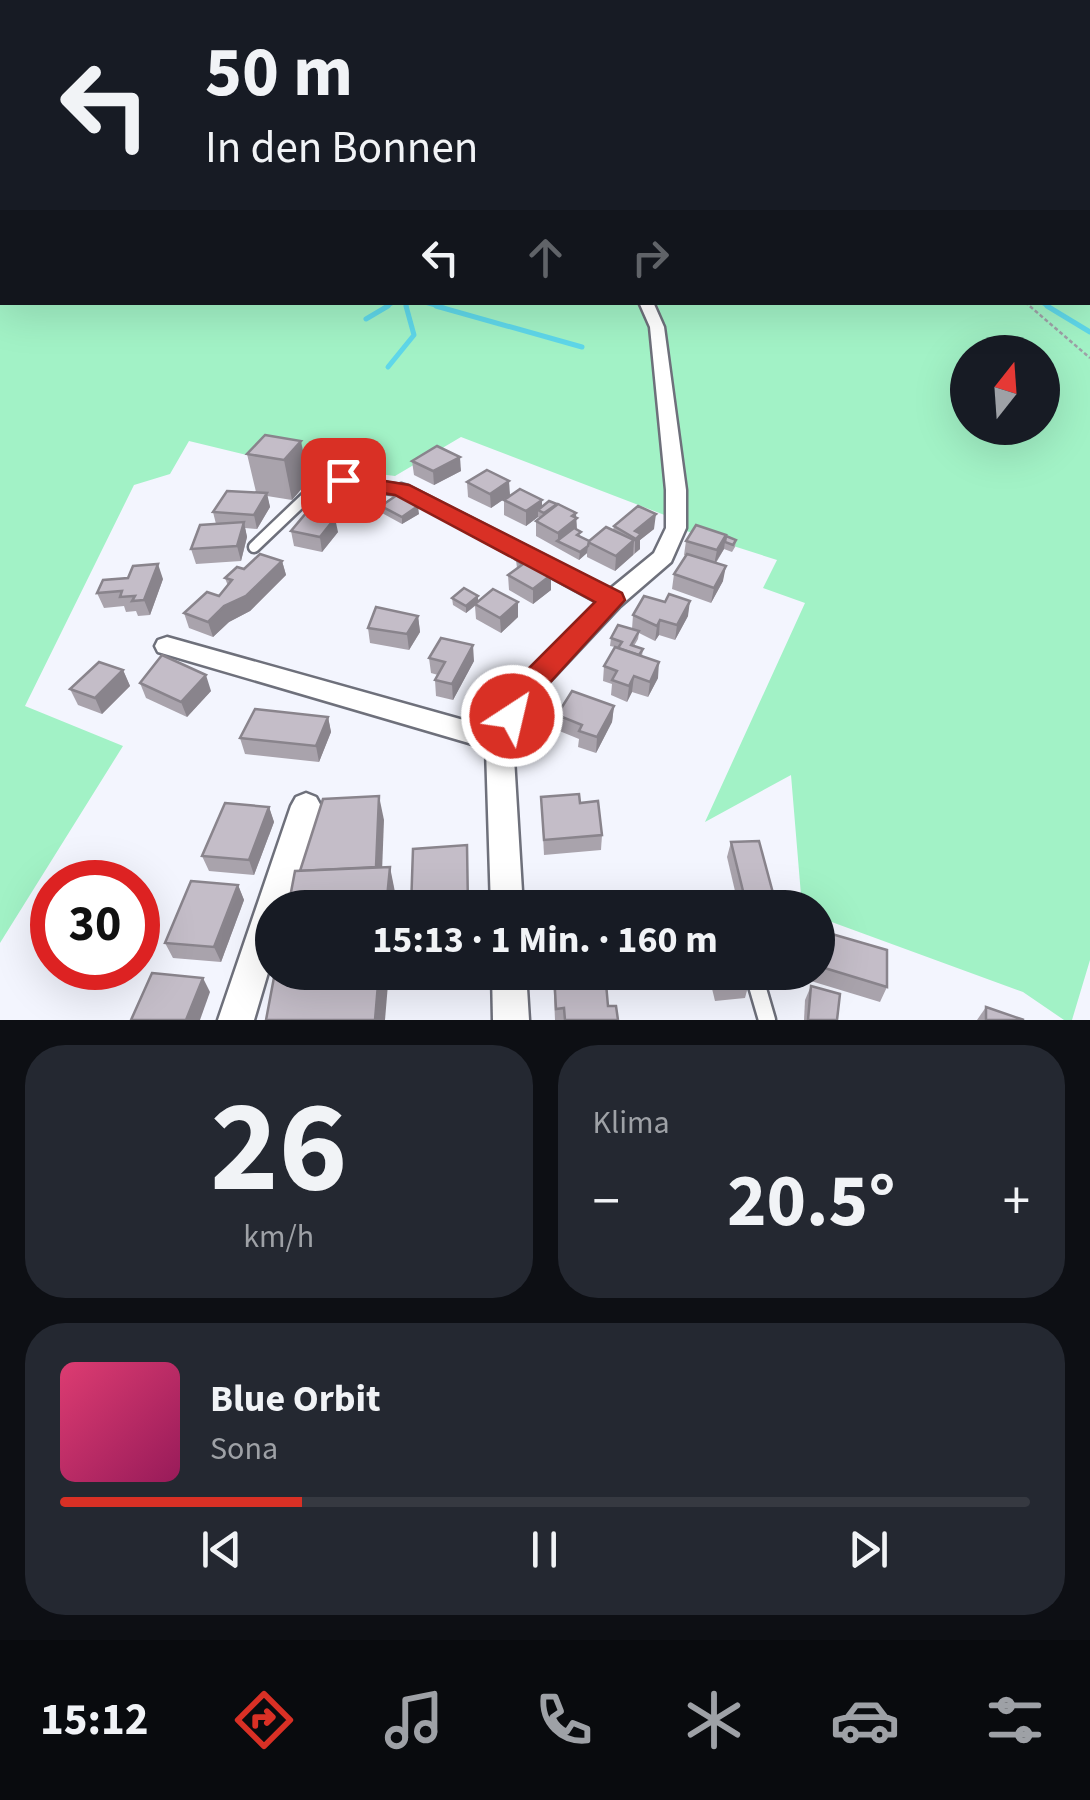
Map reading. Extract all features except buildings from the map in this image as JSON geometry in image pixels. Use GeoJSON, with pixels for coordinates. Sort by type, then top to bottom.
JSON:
{"type":"FeatureCollection","features":[{"type":"Feature","properties":{"kind":"street"},"geometry":{"type":"LineString","coordinates":[[506,890],[499,740],[525,691],[612,600],[663,557],[676,528],[676,490],[657,327],[647,305]]}},
{"type":"Feature","properties":{"kind":"street"},"geometry":{"type":"LineString","coordinates":[[401,490],[612,600]]}},
{"type":"Feature","properties":{"kind":"street"},"geometry":{"type":"LineString","coordinates":[[167,646],[499,740]]}},
{"type":"Feature","properties":{"kind":"street"},"geometry":{"type":"LineString","coordinates":[[279,890],[306,806]]}},
{"type":"Feature","properties":{"kind":"street"},"geometry":{"type":"LineString","coordinates":[[236,1020],[255,962]]}},
{"type":"Feature","properties":{"kind":"street"},"geometry":{"type":"LineString","coordinates":[[510,990],[511,1020]]}},
{"type":"Feature","properties":{"kind":"lane"},"geometry":{"type":"LineString","coordinates":[[254,546],[311,492],[329,481],[401,490]]}},
{"type":"Feature","properties":{"kind":"lane"},"geometry":{"type":"LineString","coordinates":[[758,990],[767,1020]]}},
{"type":"Feature","properties":{"kind":"path"},"geometry":{"type":"LineString","coordinates":[[1028,305],[1090,358]]}},
{"type":"Feature","properties":{"kind":"green space"},"geometry":{"type":"Polygon","coordinates":[[[0,305],[1090,305],[1090,960],[1072,1020],[1064,1020],[1023,992],[835,923],[835,890],[801,890],[791,775],[705,822],[805,603],[763,588],[777,560],[677,528],[675,519],[461,437],[395,476],[267,460],[189,441],[170,474],[134,485],[25,706],[123,746],[52,860],[30,860],[30,895],[0,943],[0,305]]]}},
{"type":"Feature","properties":{"kind":"waterway"},"geometry":{"type":"LineString","coordinates":[[384,308],[389,305]]}},
{"type":"Feature","properties":{"kind":"waterway"},"geometry":{"type":"LineString","coordinates":[[434,305],[445,308]]}},
{"type":"Feature","properties":{"kind":"waterway"},"geometry":{"type":"LineString","coordinates":[[1046,305],[1051,308]]}},
{"type":"Feature","properties":{"kind":"waterway"},"geometry":{"type":"LineString","coordinates":[[366,319],[388,306]]}},
{"type":"Feature","properties":{"kind":"waterway"},"geometry":{"type":"LineString","coordinates":[[388,367],[414,335],[406,306]]}},
{"type":"Feature","properties":{"kind":"waterway"},"geometry":{"type":"LineString","coordinates":[[436,306],[582,347]]}},
{"type":"Feature","properties":{"kind":"waterway"},"geometry":{"type":"LineString","coordinates":[[1047,306],[1090,332]]}},
{"type":"Feature","properties":{"kind":"route"},"geometry":{"type":"LineString","coordinates":[[343,480],[401,490],[612,600],[525,691],[512,716]]}}]}
